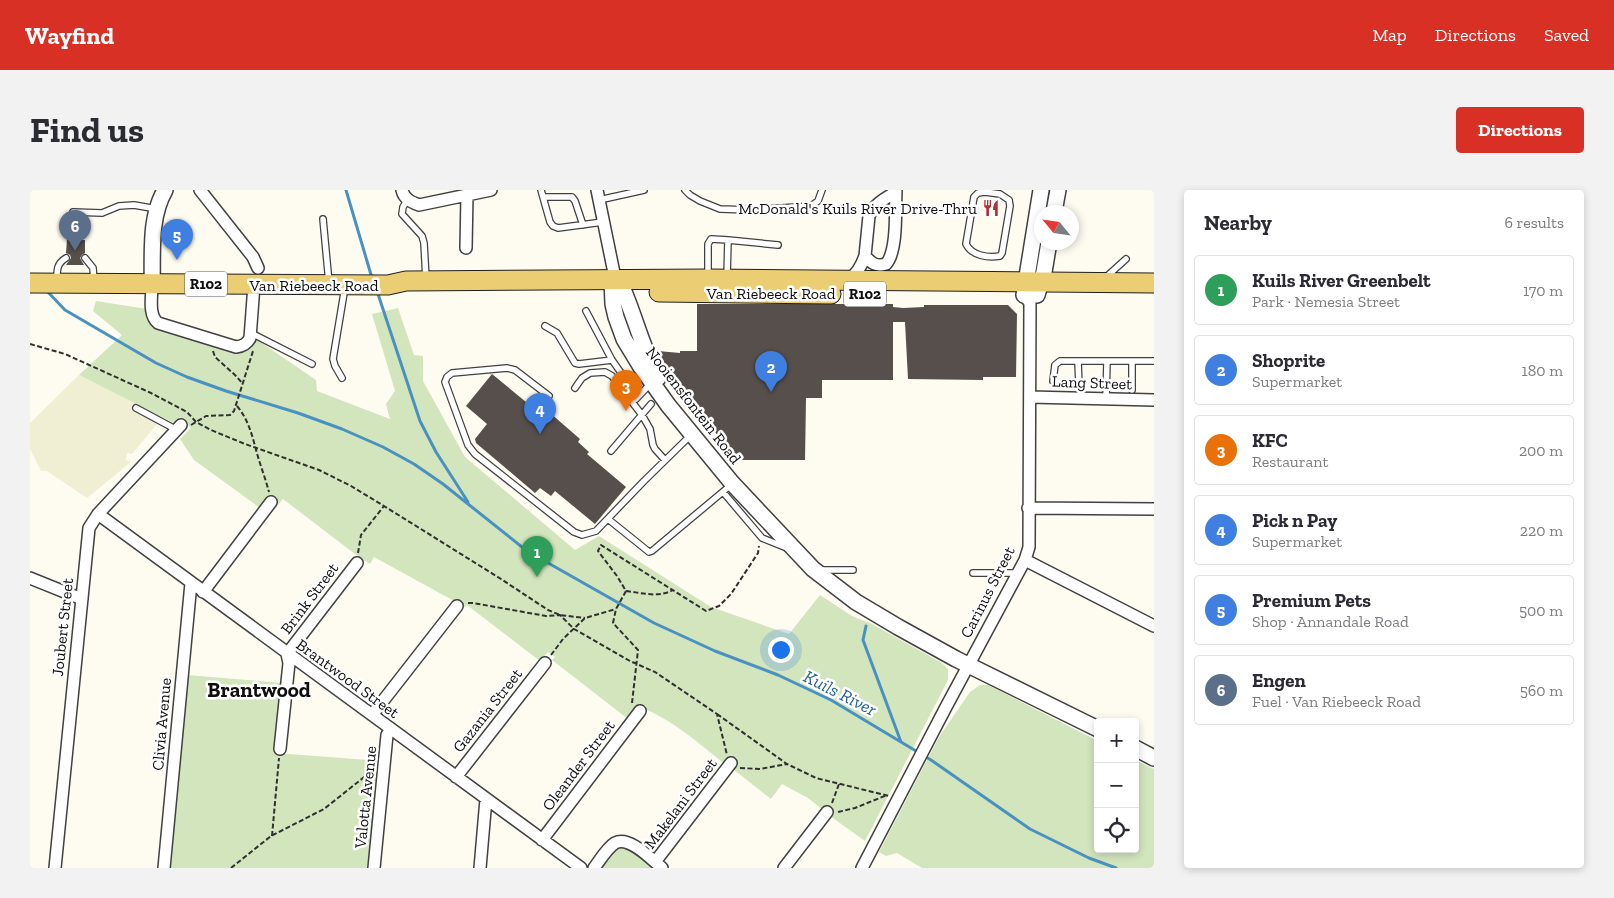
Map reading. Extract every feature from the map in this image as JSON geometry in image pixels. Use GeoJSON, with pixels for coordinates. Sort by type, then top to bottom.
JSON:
{"type":"FeatureCollection","features":[{"type":"Feature","properties":{"kind":"main road","name":"Van Riebeeck Road"},"geometry":{"type":"LineString","coordinates":[[30,284],[152,284],[256,276],[344,285],[388,285],[406,281],[616,283],[1154,295]]}},
{"type":"Feature","properties":{"kind":"main road","name":"Van Riebeeck Road"},"geometry":{"type":"LineString","coordinates":[[388,285],[404,291],[727,279],[848,281],[1032,291],[1100,282],[1154,283]]}},
{"type":"Feature","properties":{"kind":"street"},"geometry":{"type":"LineString","coordinates":[[165,190],[157,208],[154,223],[153,319],[158,323],[229,346],[242,346],[247,343],[251,333],[256,276],[252,257],[200,190]]}},
{"type":"Feature","properties":{"kind":"street"},"geometry":{"type":"LineString","coordinates":[[405,195],[411,202],[419,205],[491,190]]}},
{"type":"Feature","properties":{"kind":"street","name":"Carinus Street"},"geometry":{"type":"LineString","coordinates":[[862,868],[892,798],[911,774],[1025,560],[1029,548],[1032,291],[1041,190]]}},
{"type":"Feature","properties":{"kind":"street"},"geometry":{"type":"LineString","coordinates":[[1055,205],[1058,190]]}},
{"type":"Feature","properties":{"kind":"street"},"geometry":{"type":"LineString","coordinates":[[865,256],[875,265],[881,265],[886,264],[891,256],[896,191]]}},
{"type":"Feature","properties":{"kind":"street"},"geometry":{"type":"LineString","coordinates":[[848,281],[861,266],[865,256],[872,210],[896,191]]}},
{"type":"Feature","properties":{"kind":"street"},"geometry":{"type":"LineString","coordinates":[[466,248],[467,195]]}},
{"type":"Feature","properties":{"kind":"street"},"geometry":{"type":"LineString","coordinates":[[598,195],[616,283]]}},
{"type":"Feature","properties":{"kind":"street","name":"Carinus Street"},"geometry":{"type":"LineString","coordinates":[[1032,291],[1046,250]]}},
{"type":"Feature","properties":{"kind":"street","name":"Nooiensfontein Road"},"geometry":{"type":"LineString","coordinates":[[616,283],[616,317],[630,351],[652,382],[694,432],[738,476],[763,509],[772,525]]}},
{"type":"Feature","properties":{"kind":"street","name":"Nooiensfontein Road"},"geometry":{"type":"LineString","coordinates":[[616,283],[649,362],[727,487],[772,525],[813,570],[856,602],[898,627],[969,665],[1094,727]]}},
{"type":"Feature","properties":{"kind":"street","name":"Lang Street"},"geometry":{"type":"LineString","coordinates":[[1030,397],[1154,400]]}},
{"type":"Feature","properties":{"kind":"street","name":"Joubert Street"},"geometry":{"type":"LineString","coordinates":[[55,868],[89,528],[98,514],[182,427]]}},
{"type":"Feature","properties":{"kind":"street"},"geometry":{"type":"LineString","coordinates":[[203,592],[271,502]]}},
{"type":"Feature","properties":{"kind":"street"},"geometry":{"type":"LineString","coordinates":[[1028,508],[1154,509]]}},
{"type":"Feature","properties":{"kind":"street","name":"Brantwood Street"},"geometry":{"type":"LineString","coordinates":[[98,514],[581,868]]}},
{"type":"Feature","properties":{"kind":"street"},"geometry":{"type":"LineString","coordinates":[[1025,560],[1154,626]]}},
{"type":"Feature","properties":{"kind":"street","name":"Brink Street"},"geometry":{"type":"LineString","coordinates":[[287,654],[357,563]]}},
{"type":"Feature","properties":{"kind":"street"},"geometry":{"type":"LineString","coordinates":[[30,578],[82,599]]}},
{"type":"Feature","properties":{"kind":"street","name":"Clivia Avenue"},"geometry":{"type":"LineString","coordinates":[[164,868],[191,583]]}},
{"type":"Feature","properties":{"kind":"street"},"geometry":{"type":"LineString","coordinates":[[372,716],[457,606]]}},
{"type":"Feature","properties":{"kind":"street"},"geometry":{"type":"LineString","coordinates":[[280,749],[289,663],[287,654]]}},
{"type":"Feature","properties":{"kind":"street","name":"Gazania Street"},"geometry":{"type":"LineString","coordinates":[[456,777],[545,663]]}},
{"type":"Feature","properties":{"kind":"street","name":"Oleander Street"},"geometry":{"type":"LineString","coordinates":[[542,840],[638,714]]}},
{"type":"Feature","properties":{"kind":"street","name":"Valotta Avenue"},"geometry":{"type":"LineString","coordinates":[[374,868],[387,735],[391,730]]}},
{"type":"Feature","properties":{"kind":"street"},"geometry":{"type":"LineString","coordinates":[[1139,750],[1154,758]]}},
{"type":"Feature","properties":{"kind":"street","name":"Makelani Street"},"geometry":{"type":"LineString","coordinates":[[594,868],[614,844],[622,841],[630,842],[659,865],[731,763]]}},
{"type":"Feature","properties":{"kind":"street"},"geometry":{"type":"LineString","coordinates":[[480,868],[486,799]]}},
{"type":"Feature","properties":{"kind":"street"},"geometry":{"type":"LineString","coordinates":[[784,868],[827,812]]}},
{"type":"Feature","properties":{"kind":"lane"},"geometry":{"type":"LineString","coordinates":[[541,190],[550,222],[553,226],[558,228],[604,222]]}},
{"type":"Feature","properties":{"kind":"lane"},"geometry":{"type":"LineString","coordinates":[[598,195],[644,190]]}},
{"type":"Feature","properties":{"kind":"lane"},"geometry":{"type":"LineString","coordinates":[[685,190],[700,201],[720,209],[750,210],[811,206],[818,201],[822,190]]}},
{"type":"Feature","properties":{"kind":"lane"},"geometry":{"type":"LineString","coordinates":[[1000,192],[1008,200],[1010,206],[1002,253],[1000,256],[994,257],[976,254],[969,250],[966,244],[974,197],[978,193],[1000,192]]}},
{"type":"Feature","properties":{"kind":"lane"},"geometry":{"type":"LineString","coordinates":[[405,195],[402,214],[422,236],[426,281]]}},
{"type":"Feature","properties":{"kind":"lane"},"geometry":{"type":"LineString","coordinates":[[543,197],[572,197],[583,224]]}},
{"type":"Feature","properties":{"kind":"lane"},"geometry":{"type":"LineString","coordinates":[[73,212],[102,213],[119,206],[134,205],[157,208]]}},
{"type":"Feature","properties":{"kind":"lane"},"geometry":{"type":"LineString","coordinates":[[323,219],[344,285],[333,359],[342,378]]}},
{"type":"Feature","properties":{"kind":"lane"},"geometry":{"type":"LineString","coordinates":[[708,279],[709,241],[711,239],[778,245]]}},
{"type":"Feature","properties":{"kind":"lane"},"geometry":{"type":"LineString","coordinates":[[727,279],[728,240]]}},
{"type":"Feature","properties":{"kind":"lane"},"geometry":{"type":"LineString","coordinates":[[55,284],[58,266],[66,258]]}},
{"type":"Feature","properties":{"kind":"lane"},"geometry":{"type":"LineString","coordinates":[[85,258],[94,268],[94,284]]}},
{"type":"Feature","properties":{"kind":"lane"},"geometry":{"type":"LineString","coordinates":[[1100,282],[1126,259]]}},
{"type":"Feature","properties":{"kind":"lane"},"geometry":{"type":"LineString","coordinates":[[586,311],[612,360],[638,397]]}},
{"type":"Feature","properties":{"kind":"lane"},"geometry":{"type":"LineString","coordinates":[[545,326],[557,333],[575,363],[612,360]]}},
{"type":"Feature","properties":{"kind":"lane"},"geometry":{"type":"LineString","coordinates":[[251,333],[312,364]]}},
{"type":"Feature","properties":{"kind":"lane"},"geometry":{"type":"LineString","coordinates":[[1053,382],[1054,365],[1060,361],[1154,361]]}},
{"type":"Feature","properties":{"kind":"lane"},"geometry":{"type":"LineString","coordinates":[[1078,361],[1078,386]]}},
{"type":"Feature","properties":{"kind":"lane"},"geometry":{"type":"LineString","coordinates":[[1106,399],[1107,361]]}},
{"type":"Feature","properties":{"kind":"lane"},"geometry":{"type":"LineString","coordinates":[[1132,361],[1132,390]]}},
{"type":"Feature","properties":{"kind":"lane"},"geometry":{"type":"LineString","coordinates":[[549,396],[515,370],[507,368],[452,373],[445,382],[468,445],[475,454],[574,532],[582,535],[596,531],[694,432]]}},
{"type":"Feature","properties":{"kind":"lane"},"geometry":{"type":"LineString","coordinates":[[575,388],[586,375],[594,372],[605,372],[612,376],[642,415],[650,429],[652,445],[665,460]]}},
{"type":"Feature","properties":{"kind":"lane"},"geometry":{"type":"LineString","coordinates":[[632,402],[652,382]]}},
{"type":"Feature","properties":{"kind":"lane"},"geometry":{"type":"LineString","coordinates":[[610,450],[651,404]]}},
{"type":"Feature","properties":{"kind":"lane"},"geometry":{"type":"LineString","coordinates":[[136,408],[182,427]]}},
{"type":"Feature","properties":{"kind":"lane"},"geometry":{"type":"LineString","coordinates":[[608,519],[649,552],[727,487],[762,538],[795,550]]}},
{"type":"Feature","properties":{"kind":"lane"},"geometry":{"type":"LineString","coordinates":[[813,570],[853,570]]}},
{"type":"Feature","properties":{"kind":"lane"},"geometry":{"type":"LineString","coordinates":[[973,573],[1018,573]]}},
{"type":"Feature","properties":{"kind":"path"},"geometry":{"type":"LineString","coordinates":[[30,344],[64,354],[151,393],[186,412],[196,422],[211,430],[319,470],[351,486],[501,578],[548,610],[560,615],[574,629],[676,685],[787,764],[816,778],[892,798]]}},
{"type":"Feature","properties":{"kind":"path"},"geometry":{"type":"LineString","coordinates":[[182,427],[206,416],[230,415],[234,411],[254,352],[252,348]]}},
{"type":"Feature","properties":{"kind":"path"},"geometry":{"type":"LineString","coordinates":[[215,358],[244,384]]}},
{"type":"Feature","properties":{"kind":"path"},"geometry":{"type":"LineString","coordinates":[[237,405],[252,433],[271,502]]}},
{"type":"Feature","properties":{"kind":"path"},"geometry":{"type":"LineString","coordinates":[[357,563],[361,535],[384,506]]}},
{"type":"Feature","properties":{"kind":"path"},"geometry":{"type":"LineString","coordinates":[[626,591],[598,551],[602,545],[706,610],[719,606],[730,594],[758,553],[762,538]]}},
{"type":"Feature","properties":{"kind":"path"},"geometry":{"type":"LineString","coordinates":[[626,591],[666,594],[673,589]]}},
{"type":"Feature","properties":{"kind":"path"},"geometry":{"type":"LineString","coordinates":[[626,591],[616,609],[613,623],[638,650],[632,710],[638,714]]}},
{"type":"Feature","properties":{"kind":"path"},"geometry":{"type":"LineString","coordinates":[[457,606],[473,603],[546,616],[560,615],[585,618],[616,609]]}},
{"type":"Feature","properties":{"kind":"path"},"geometry":{"type":"LineString","coordinates":[[545,663],[564,639],[585,618]]}},
{"type":"Feature","properties":{"kind":"path"},"geometry":{"type":"LineString","coordinates":[[717,714],[728,758],[731,763],[738,768],[760,769],[787,764]]}},
{"type":"Feature","properties":{"kind":"path"},"geometry":{"type":"LineString","coordinates":[[272,836],[280,749]]}},
{"type":"Feature","properties":{"kind":"path"},"geometry":{"type":"LineString","coordinates":[[231,868],[272,836],[324,809],[378,766],[384,765]]}},
{"type":"Feature","properties":{"kind":"path"},"geometry":{"type":"LineString","coordinates":[[839,784],[827,812],[840,812],[892,798]]}},
{"type":"Feature","properties":{"kind":"shaded area"},"geometry":{"type":"Polygon","coordinates":[[[79,375],[163,417],[132,454],[127,453],[126,460],[131,462],[87,498],[47,471],[41,471],[30,449],[30,423],[79,375]]]}},
{"type":"Feature","properties":{"kind":"green space"},"geometry":{"type":"Polygon","coordinates":[[[96,301],[147,309],[149,321],[159,330],[234,353],[242,353],[248,350],[256,339],[316,380],[317,391],[390,419],[386,404],[395,391],[372,314],[398,308],[414,355],[423,356],[423,381],[465,457],[575,550],[599,536],[711,607],[789,634],[820,595],[852,616],[872,624],[942,663],[948,669],[948,680],[865,841],[830,816],[833,813],[825,807],[823,810],[808,798],[782,784],[771,799],[733,769],[736,765],[725,764],[684,732],[661,717],[637,706],[628,719],[552,660],[555,657],[548,652],[540,661],[467,605],[465,607],[374,557],[370,564],[283,499],[278,505],[268,498],[260,508],[194,460],[180,439],[191,428],[180,417],[174,423],[79,375],[122,335],[93,311],[96,301]]]}},
{"type":"Feature","properties":{"kind":"green space"},"geometry":{"type":"Polygon","coordinates":[[[187,675],[283,683],[276,753],[381,761],[370,868],[169,868],[187,675]]]}},
{"type":"Feature","properties":{"kind":"green space"},"geometry":{"type":"Polygon","coordinates":[[[980,685],[988,685],[1094,739],[1094,853],[1139,853],[1139,762],[1154,769],[1154,868],[922,868],[897,853],[886,856],[879,852],[939,737],[970,692],[980,685]]]}},
{"type":"Feature","properties":{"kind":"green space"},"geometry":{"type":"Polygon","coordinates":[[[627,846],[655,868],[600,868],[617,847],[627,846]]]}},
{"type":"Feature","properties":{"kind":"building"},"geometry":{"type":"Polygon","coordinates":[[[67,239],[85,240],[85,253],[80,258],[84,265],[66,265],[71,258],[66,253],[67,239]]]}},
{"type":"Feature","properties":{"kind":"building"},"geometry":{"type":"Polygon","coordinates":[[[697,304],[893,304],[893,307],[903,308],[924,307],[924,305],[1008,305],[1017,314],[1016,377],[983,377],[983,380],[908,379],[905,322],[893,322],[893,380],[822,380],[822,398],[806,398],[805,460],[737,460],[674,380],[658,351],[680,353],[680,351],[697,351],[697,304]]]}},
{"type":"Feature","properties":{"kind":"building"},"geometry":{"type":"Polygon","coordinates":[[[492,374],[526,402],[531,397],[542,406],[580,439],[578,442],[589,452],[587,454],[626,487],[595,524],[555,491],[551,496],[540,488],[535,493],[476,443],[475,439],[487,424],[466,406],[492,374]]]}},
{"type":"Feature","properties":{"kind":"waterway"},"geometry":{"type":"LineString","coordinates":[[346,190],[372,278]]}},
{"type":"Feature","properties":{"kind":"waterway","name":"Kuils River"},"geometry":{"type":"LineString","coordinates":[[46,290],[65,310],[156,363],[226,391],[298,413],[342,429],[383,447],[414,464],[443,484],[527,551],[654,623],[715,651],[778,675],[831,700],[931,760],[1030,829],[1089,858],[1116,868]]}},
{"type":"Feature","properties":{"kind":"waterway"},"geometry":{"type":"LineString","coordinates":[[377,291],[420,421],[436,452],[468,502]]}},
{"type":"Feature","properties":{"kind":"waterway"},"geometry":{"type":"LineString","coordinates":[[866,626],[863,640],[901,742]]}},
{"type":"Feature","properties":{"kind":"place","name":"McDonald's Kuils River Drive-Thru"},"geometry":{"type":"Point","coordinates":[991,208]}},
{"type":"Feature","properties":{"kind":"place","name":"Engen"},"geometry":{"type":"Point","coordinates":[75,251]}},
{"type":"Feature","properties":{"kind":"place","name":"Premium Pets"},"geometry":{"type":"Point","coordinates":[177,260]}},
{"type":"Feature","properties":{"kind":"place","name":"Shoprite"},"geometry":{"type":"Point","coordinates":[771,392]}},
{"type":"Feature","properties":{"kind":"place","name":"KFC"},"geometry":{"type":"Point","coordinates":[626,411]}},
{"type":"Feature","properties":{"kind":"place","name":"Pick n Pay"},"geometry":{"type":"Point","coordinates":[540,434]}},
{"type":"Feature","properties":{"kind":"place","name":"Kuils River Greenbelt"},"geometry":{"type":"Point","coordinates":[537,577]}},
{"type":"Feature","properties":{"kind":"district","name":"Brantwood"},"geometry":{"type":"Point","coordinates":[259,690]}}]}
